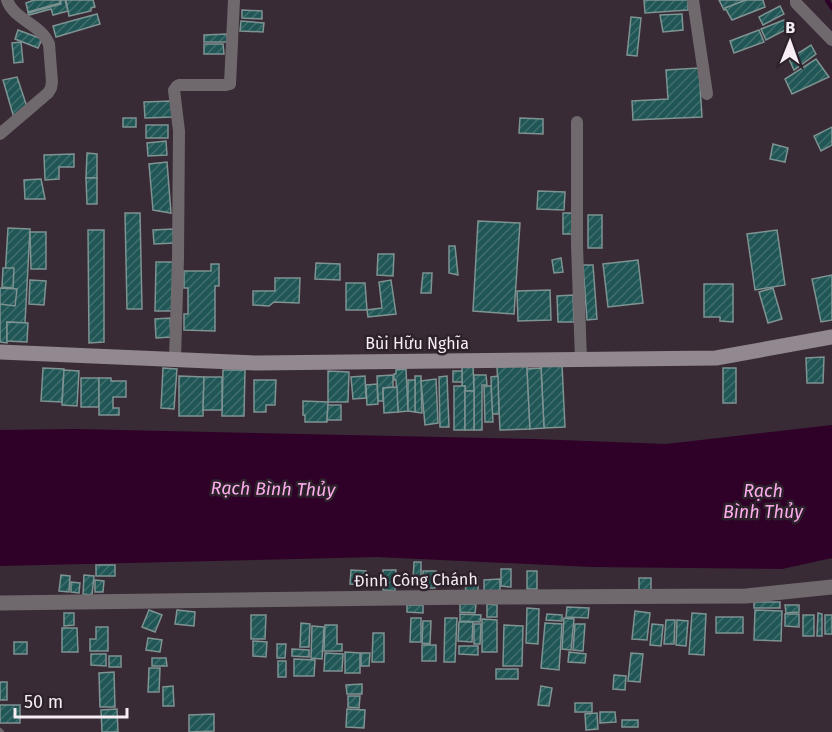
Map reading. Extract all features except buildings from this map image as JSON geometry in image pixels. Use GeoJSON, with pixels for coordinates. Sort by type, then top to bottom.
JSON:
{"type":"FeatureCollection","features":[{"type":"Feature","properties":{"kind":"main road","name":"Bùi Hữu Nghĩa"},"geometry":{"type":"LineString","coordinates":[[0,352],[256,363],[716,358],[832,337]]}},
{"type":"Feature","properties":{"kind":"street"},"geometry":{"type":"LineString","coordinates":[[0,134],[48,93],[52,82],[47,39],[11,10],[7,0]]}},
{"type":"Feature","properties":{"kind":"street"},"geometry":{"type":"LineString","coordinates":[[175,359],[179,131],[174,90],[179,85],[226,86],[230,84],[234,0]]}},
{"type":"Feature","properties":{"kind":"street"},"geometry":{"type":"LineString","coordinates":[[693,0],[707,94]]}},
{"type":"Feature","properties":{"kind":"street"},"geometry":{"type":"LineString","coordinates":[[796,0],[796,3],[832,40]]}},
{"type":"Feature","properties":{"kind":"street"},"geometry":{"type":"LineString","coordinates":[[577,122],[577,245],[582,360]]}},
{"type":"Feature","properties":{"kind":"street","name":"Đinh Công Chánh"},"geometry":{"type":"LineString","coordinates":[[0,603],[746,596],[832,586]]}},
{"type":"Feature","properties":{"kind":"water","name":"Rạch Bình Thủy"},"geometry":{"type":"Polygon","coordinates":[[[832,425],[832,558],[782,569],[591,567],[377,557],[0,566],[0,430],[75,429],[666,444],[832,425]]]}},
{"type":"Feature","properties":{"kind":"waterway"},"geometry":{"type":"LineString","coordinates":[[827,0],[832,8]]}}]}
